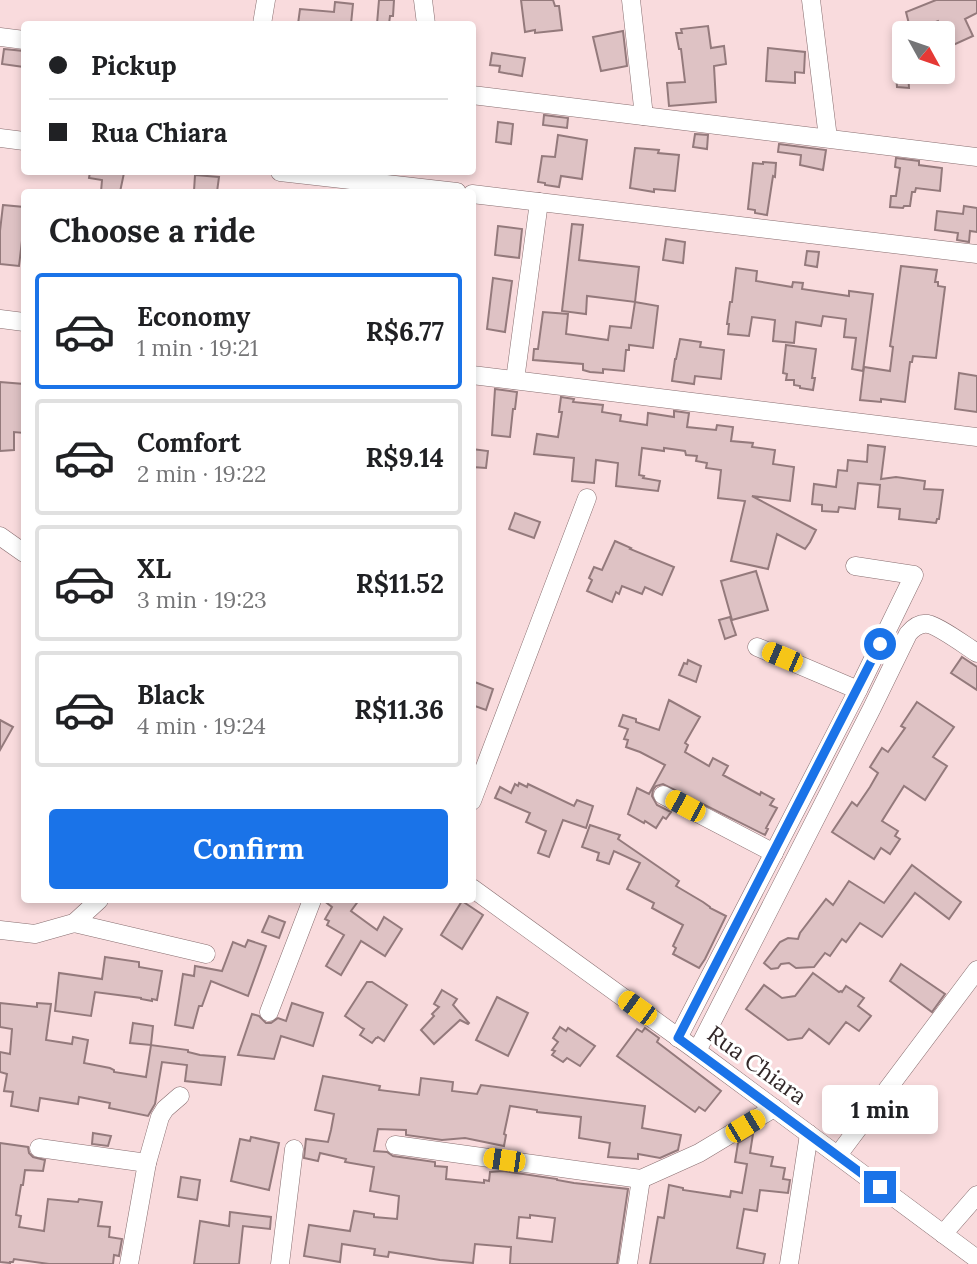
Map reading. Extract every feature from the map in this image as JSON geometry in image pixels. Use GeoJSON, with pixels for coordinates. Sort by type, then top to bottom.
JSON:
{"type":"FeatureCollection","features":[{"type":"Feature","properties":{"kind":"street"},"geometry":{"type":"LineString","coordinates":[[262,21],[266,0]]}},
{"type":"Feature","properties":{"kind":"street"},"geometry":{"type":"LineString","coordinates":[[423,0],[426,21]]}},
{"type":"Feature","properties":{"kind":"street"},"geometry":{"type":"LineString","coordinates":[[631,0],[644,116]]}},
{"type":"Feature","properties":{"kind":"street"},"geometry":{"type":"LineString","coordinates":[[811,0],[828,138]]}},
{"type":"Feature","properties":{"kind":"street"},"geometry":{"type":"LineString","coordinates":[[0,37],[21,40]]}},
{"type":"Feature","properties":{"kind":"street"},"geometry":{"type":"LineString","coordinates":[[476,95],[977,157]]}},
{"type":"Feature","properties":{"kind":"street"},"geometry":{"type":"LineString","coordinates":[[0,138],[21,141]]}},
{"type":"Feature","properties":{"kind":"street"},"geometry":{"type":"LineString","coordinates":[[307,175],[430,189]]}},
{"type":"Feature","properties":{"kind":"street"},"geometry":{"type":"LineString","coordinates":[[476,194],[977,254]]}},
{"type":"Feature","properties":{"kind":"street"},"geometry":{"type":"LineString","coordinates":[[516,380],[539,202]]}},
{"type":"Feature","properties":{"kind":"street"},"geometry":{"type":"LineString","coordinates":[[0,319],[21,321]]}},
{"type":"Feature","properties":{"kind":"street"},"geometry":{"type":"LineString","coordinates":[[476,375],[977,437]]}},
{"type":"Feature","properties":{"kind":"street"},"geometry":{"type":"LineString","coordinates":[[476,790],[587,499]]}},
{"type":"Feature","properties":{"kind":"street"},"geometry":{"type":"LineString","coordinates":[[0,536],[21,551]]}},
{"type":"Feature","properties":{"kind":"street"},"geometry":{"type":"LineString","coordinates":[[678,1038],[858,690],[914,575],[855,566]]}},
{"type":"Feature","properties":{"kind":"street"},"geometry":{"type":"LineString","coordinates":[[697,1051],[908,634],[913,628],[926,624],[934,626],[977,653]]}},
{"type":"Feature","properties":{"kind":"street"},"geometry":{"type":"LineString","coordinates":[[757,646],[858,690]]}},
{"type":"Feature","properties":{"kind":"street"},"geometry":{"type":"LineString","coordinates":[[663,795],[774,853]]}},
{"type":"Feature","properties":{"kind":"street","name":"Rua Chiara"},"geometry":{"type":"LineString","coordinates":[[476,891],[977,1259]]}},
{"type":"Feature","properties":{"kind":"street"},"geometry":{"type":"LineString","coordinates":[[0,930],[35,934],[74,923],[96,903]]}},
{"type":"Feature","properties":{"kind":"street"},"geometry":{"type":"LineString","coordinates":[[269,1012],[311,903]]}},
{"type":"Feature","properties":{"kind":"street"},"geometry":{"type":"LineString","coordinates":[[74,923],[206,954]]}},
{"type":"Feature","properties":{"kind":"street"},"geometry":{"type":"LineString","coordinates":[[838,1156],[977,970]]}},
{"type":"Feature","properties":{"kind":"street"},"geometry":{"type":"LineString","coordinates":[[129,1264],[146,1163],[160,1117],[180,1096]]}},
{"type":"Feature","properties":{"kind":"street"},"geometry":{"type":"LineString","coordinates":[[394,1145],[641,1179],[699,1153],[774,1108]]}},
{"type":"Feature","properties":{"kind":"street"},"geometry":{"type":"LineString","coordinates":[[789,1264],[809,1134]]}},
{"type":"Feature","properties":{"kind":"street"},"geometry":{"type":"LineString","coordinates":[[39,1148],[146,1163]]}},
{"type":"Feature","properties":{"kind":"street"},"geometry":{"type":"LineString","coordinates":[[280,1264],[294,1149]]}},
{"type":"Feature","properties":{"kind":"street"},"geometry":{"type":"LineString","coordinates":[[628,1264],[641,1179]]}},
{"type":"Feature","properties":{"kind":"street"},"geometry":{"type":"LineString","coordinates":[[943,1234],[977,1195]]}},
{"type":"Feature","properties":{"kind":"building"},"geometry":{"type":"Polygon","coordinates":[[[379,0],[394,0],[393,16],[390,16],[389,21],[377,21],[379,0]]]}},
{"type":"Feature","properties":{"kind":"building"},"geometry":{"type":"Polygon","coordinates":[[[521,0],[553,0],[555,6],[559,6],[562,30],[525,32],[521,0]]]}},
{"type":"Feature","properties":{"kind":"building"},"geometry":{"type":"Polygon","coordinates":[[[936,0],[977,0],[977,13],[965,19],[973,36],[956,44],[956,21],[908,21],[906,12],[936,0]]]}},
{"type":"Feature","properties":{"kind":"building"},"geometry":{"type":"Polygon","coordinates":[[[335,2],[353,4],[351,21],[298,21],[300,9],[334,12],[335,2]]]}},
{"type":"Feature","properties":{"kind":"building"},"geometry":{"type":"Polygon","coordinates":[[[708,26],[711,48],[724,46],[726,64],[714,66],[716,102],[669,106],[667,83],[685,82],[676,33],[682,33],[681,29],[708,26]]]}},
{"type":"Feature","properties":{"kind":"building"},"geometry":{"type":"Polygon","coordinates":[[[623,31],[627,66],[601,71],[593,37],[623,31]]]}},
{"type":"Feature","properties":{"kind":"building"},"geometry":{"type":"Polygon","coordinates":[[[768,48],[805,52],[804,73],[795,72],[795,83],[766,81],[768,48]]]}},
{"type":"Feature","properties":{"kind":"building"},"geometry":{"type":"Polygon","coordinates":[[[4,49],[21,51],[21,67],[2,64],[4,49]]]}},
{"type":"Feature","properties":{"kind":"building"},"geometry":{"type":"Polygon","coordinates":[[[492,53],[525,58],[522,76],[499,72],[500,66],[490,65],[492,53]]]}},
{"type":"Feature","properties":{"kind":"building"},"geometry":{"type":"Polygon","coordinates":[[[897,84],[909,84],[909,88],[897,87],[897,84]]]}},
{"type":"Feature","properties":{"kind":"building"},"geometry":{"type":"Polygon","coordinates":[[[544,115],[568,118],[567,128],[543,125],[544,115]]]}},
{"type":"Feature","properties":{"kind":"building"},"geometry":{"type":"Polygon","coordinates":[[[498,122],[513,124],[511,144],[496,142],[498,122]]]}},
{"type":"Feature","properties":{"kind":"building"},"geometry":{"type":"Polygon","coordinates":[[[695,134],[708,135],[707,149],[693,147],[695,134]]]}},
{"type":"Feature","properties":{"kind":"building"},"geometry":{"type":"Polygon","coordinates":[[[558,135],[587,140],[582,179],[561,176],[559,187],[538,182],[542,156],[555,157],[558,135]]]}},
{"type":"Feature","properties":{"kind":"building"},"geometry":{"type":"Polygon","coordinates":[[[779,144],[826,150],[823,170],[800,165],[801,155],[778,152],[779,144]]]}},
{"type":"Feature","properties":{"kind":"building"},"geometry":{"type":"Polygon","coordinates":[[[635,148],[679,155],[675,191],[654,189],[654,192],[630,188],[635,148]]]}},
{"type":"Feature","properties":{"kind":"building"},"geometry":{"type":"Polygon","coordinates":[[[896,158],[942,168],[940,191],[916,188],[915,192],[912,192],[910,206],[890,207],[891,196],[896,196],[900,168],[895,167],[896,158]]]}},
{"type":"Feature","properties":{"kind":"building"},"geometry":{"type":"Polygon","coordinates":[[[753,163],[776,163],[767,215],[748,209],[753,163]]]}},
{"type":"Feature","properties":{"kind":"building"},"geometry":{"type":"Polygon","coordinates":[[[90,175],[124,175],[121,189],[101,189],[102,180],[89,178],[90,175]]]}},
{"type":"Feature","properties":{"kind":"building"},"geometry":{"type":"Polygon","coordinates":[[[195,175],[219,177],[217,189],[194,189],[195,175]]]}},
{"type":"Feature","properties":{"kind":"building"},"geometry":{"type":"Polygon","coordinates":[[[3,205],[21,207],[19,266],[0,264],[3,205]]]}},
{"type":"Feature","properties":{"kind":"building"},"geometry":{"type":"Polygon","coordinates":[[[964,206],[977,208],[977,232],[970,231],[969,242],[957,240],[958,233],[935,230],[937,211],[963,214],[964,206]]]}},
{"type":"Feature","properties":{"kind":"building"},"geometry":{"type":"Polygon","coordinates":[[[572,224],[583,225],[579,260],[639,267],[635,302],[587,296],[586,314],[562,311],[572,224]]]}},
{"type":"Feature","properties":{"kind":"building"},"geometry":{"type":"Polygon","coordinates":[[[498,226],[522,229],[519,258],[495,255],[498,226]]]}},
{"type":"Feature","properties":{"kind":"building"},"geometry":{"type":"Polygon","coordinates":[[[666,239],[685,242],[683,263],[663,260],[666,239]]]}},
{"type":"Feature","properties":{"kind":"building"},"geometry":{"type":"Polygon","coordinates":[[[807,251],[819,252],[817,267],[805,265],[807,251]]]}},
{"type":"Feature","properties":{"kind":"building"},"geometry":{"type":"Polygon","coordinates":[[[901,266],[937,270],[935,282],[938,282],[938,286],[945,287],[936,358],[913,356],[905,402],[860,400],[864,367],[890,371],[893,347],[890,346],[901,266]]]}},
{"type":"Feature","properties":{"kind":"building"},"geometry":{"type":"Polygon","coordinates":[[[736,268],[757,271],[756,281],[792,287],[793,282],[803,283],[802,289],[849,296],[849,291],[873,294],[863,371],[852,369],[856,338],[844,337],[846,319],[823,316],[821,326],[796,322],[794,343],[773,341],[775,320],[752,317],[749,336],[728,334],[727,324],[736,268]]]}},
{"type":"Feature","properties":{"kind":"building"},"geometry":{"type":"Polygon","coordinates":[[[493,278],[512,281],[505,332],[487,329],[493,278]]]}},
{"type":"Feature","properties":{"kind":"building"},"geometry":{"type":"Polygon","coordinates":[[[635,302],[658,306],[653,348],[629,345],[624,371],[603,369],[603,373],[590,372],[583,370],[583,364],[533,360],[534,349],[538,349],[543,312],[568,314],[566,334],[608,340],[610,326],[631,328],[635,302]]]}},
{"type":"Feature","properties":{"kind":"building"},"geometry":{"type":"Polygon","coordinates":[[[680,339],[701,342],[700,347],[724,350],[721,379],[695,376],[694,384],[672,381],[680,339]]]}},
{"type":"Feature","properties":{"kind":"building"},"geometry":{"type":"Polygon","coordinates":[[[786,345],[816,349],[813,390],[794,385],[794,380],[786,380],[787,374],[783,373],[786,345]]]}},
{"type":"Feature","properties":{"kind":"building"},"geometry":{"type":"Polygon","coordinates":[[[959,373],[977,376],[977,412],[955,409],[959,373]]]}},
{"type":"Feature","properties":{"kind":"building"},"geometry":{"type":"Polygon","coordinates":[[[0,382],[21,384],[21,433],[14,432],[14,450],[0,451],[0,382]]]}},
{"type":"Feature","properties":{"kind":"building"},"geometry":{"type":"Polygon","coordinates":[[[495,389],[517,392],[510,437],[492,435],[495,389]]]}},
{"type":"Feature","properties":{"kind":"building"},"geometry":{"type":"Polygon","coordinates":[[[561,397],[574,399],[573,402],[603,405],[602,412],[621,415],[620,421],[647,425],[648,413],[674,417],[674,411],[689,413],[687,427],[716,430],[717,425],[733,427],[731,441],[753,443],[752,447],[775,450],[773,464],[794,467],[790,501],[752,496],[816,530],[810,542],[805,549],[777,534],[768,569],[731,561],[745,501],[718,498],[721,470],[706,468],[707,463],[696,461],[697,456],[686,455],[685,451],[642,448],[639,475],[660,481],[658,491],[616,486],[618,463],[596,460],[594,483],[572,481],[574,458],[534,454],[537,434],[558,437],[562,412],[559,412],[561,397]]]}},
{"type":"Feature","properties":{"kind":"building"},"geometry":{"type":"Polygon","coordinates":[[[868,445],[885,447],[881,479],[896,477],[925,481],[924,489],[943,490],[939,519],[936,523],[899,519],[900,509],[878,507],[880,485],[858,483],[855,509],[839,507],[838,512],[822,511],[822,505],[812,504],[814,484],[836,487],[838,470],[847,471],[848,460],[867,462],[868,445]]]}},
{"type":"Feature","properties":{"kind":"building"},"geometry":{"type":"Polygon","coordinates":[[[476,450],[488,451],[486,468],[476,467],[476,450]]]}},
{"type":"Feature","properties":{"kind":"building"},"geometry":{"type":"Polygon","coordinates":[[[515,513],[540,522],[534,538],[509,529],[515,513]]]}},
{"type":"Feature","properties":{"kind":"building"},"geometry":{"type":"Polygon","coordinates":[[[615,541],[674,567],[662,595],[645,587],[642,594],[622,586],[612,602],[587,591],[594,567],[602,570],[615,541]]]}},
{"type":"Feature","properties":{"kind":"building"},"geometry":{"type":"Polygon","coordinates":[[[756,571],[768,610],[732,620],[721,581],[756,571]]]}},
{"type":"Feature","properties":{"kind":"building"},"geometry":{"type":"Polygon","coordinates":[[[730,617],[736,635],[725,639],[719,620],[730,617]]]}},
{"type":"Feature","properties":{"kind":"building"},"geometry":{"type":"Polygon","coordinates":[[[962,657],[977,667],[977,690],[951,673],[962,657]]]}},
{"type":"Feature","properties":{"kind":"building"},"geometry":{"type":"Polygon","coordinates":[[[688,660],[701,666],[696,682],[679,675],[688,660]]]}},
{"type":"Feature","properties":{"kind":"building"},"geometry":{"type":"Polygon","coordinates":[[[476,683],[493,689],[486,710],[476,706],[476,683]]]}},
{"type":"Feature","properties":{"kind":"building"},"geometry":{"type":"Polygon","coordinates":[[[669,700],[700,717],[685,743],[688,745],[685,752],[709,766],[713,758],[728,766],[723,775],[760,795],[761,792],[774,799],[770,805],[777,808],[765,835],[663,784],[656,786],[652,796],[657,805],[671,812],[666,819],[663,817],[656,828],[628,814],[637,788],[649,794],[665,765],[626,747],[628,740],[624,739],[628,729],[619,726],[623,715],[659,730],[669,700]]]}},
{"type":"Feature","properties":{"kind":"building"},"geometry":{"type":"Polygon","coordinates":[[[917,702],[954,727],[933,757],[947,766],[925,800],[904,786],[882,821],[898,831],[895,836],[900,839],[890,854],[881,848],[874,859],[832,832],[852,802],[857,806],[870,787],[878,773],[870,767],[882,748],[888,752],[905,728],[901,726],[917,702]]]}},
{"type":"Feature","properties":{"kind":"building"},"geometry":{"type":"Polygon","coordinates":[[[0,720],[13,727],[0,750],[0,720]]]}},
{"type":"Feature","properties":{"kind":"building"},"geometry":{"type":"Polygon","coordinates":[[[519,783],[527,787],[528,784],[574,806],[577,800],[593,806],[586,828],[563,820],[549,857],[538,853],[546,831],[526,822],[530,813],[495,798],[500,787],[511,793],[515,784],[518,786],[519,783]]]}},
{"type":"Feature","properties":{"kind":"building"},"geometry":{"type":"Polygon","coordinates":[[[590,825],[620,835],[618,839],[679,881],[676,886],[726,916],[699,968],[673,954],[676,948],[673,946],[683,925],[652,908],[654,903],[627,889],[640,863],[614,851],[609,864],[597,860],[599,853],[582,847],[590,825]]]}},
{"type":"Feature","properties":{"kind":"building"},"geometry":{"type":"Polygon","coordinates":[[[912,865],[961,902],[949,919],[915,893],[882,937],[860,923],[846,942],[842,939],[830,956],[825,953],[814,967],[796,968],[789,963],[771,969],[764,963],[780,942],[788,938],[798,939],[826,899],[833,905],[849,881],[884,903],[912,865]]]}},
{"type":"Feature","properties":{"kind":"building"},"geometry":{"type":"Polygon","coordinates":[[[327,903],[357,903],[351,911],[377,930],[384,917],[402,929],[385,956],[361,941],[341,975],[326,966],[344,935],[327,925],[329,921],[325,919],[332,907],[327,903]]]}},
{"type":"Feature","properties":{"kind":"building"},"geometry":{"type":"Polygon","coordinates":[[[461,903],[483,915],[462,949],[441,935],[461,903]]]}},
{"type":"Feature","properties":{"kind":"building"},"geometry":{"type":"Polygon","coordinates":[[[269,916],[285,922],[279,938],[262,932],[269,916]]]}},
{"type":"Feature","properties":{"kind":"building"},"geometry":{"type":"Polygon","coordinates":[[[248,940],[266,946],[248,996],[211,981],[202,1006],[199,1006],[193,1028],[175,1025],[183,974],[194,976],[195,966],[222,971],[233,942],[245,947],[248,940]]]}},
{"type":"Feature","properties":{"kind":"building"},"geometry":{"type":"Polygon","coordinates":[[[105,957],[139,962],[139,967],[162,971],[157,1000],[95,992],[91,1016],[55,1011],[59,973],[102,979],[105,957]]]}},
{"type":"Feature","properties":{"kind":"building"},"geometry":{"type":"Polygon","coordinates":[[[901,964],[945,994],[932,1012],[890,981],[901,964]]]}},
{"type":"Feature","properties":{"kind":"building"},"geometry":{"type":"Polygon","coordinates":[[[813,973],[839,992],[846,986],[864,998],[858,1006],[871,1016],[859,1031],[846,1022],[829,1044],[809,1029],[802,1038],[788,1040],[746,1009],[764,985],[782,998],[795,996],[813,973]]]}},
{"type":"Feature","properties":{"kind":"building"},"geometry":{"type":"Polygon","coordinates":[[[367,982],[372,982],[407,1005],[384,1041],[378,1037],[372,1043],[360,1035],[364,1029],[345,1016],[367,982]]]}},
{"type":"Feature","properties":{"kind":"building"},"geometry":{"type":"Polygon","coordinates":[[[442,990],[457,999],[453,1005],[469,1023],[460,1020],[434,1044],[421,1030],[439,1007],[434,1004],[442,990]]]}},
{"type":"Feature","properties":{"kind":"building"},"geometry":{"type":"Polygon","coordinates":[[[497,997],[528,1013],[508,1056],[476,1040],[497,997]]]}},
{"type":"Feature","properties":{"kind":"building"},"geometry":{"type":"Polygon","coordinates":[[[0,1003],[37,1007],[37,1003],[51,1004],[46,1040],[72,1044],[73,1037],[88,1040],[84,1063],[110,1068],[114,1072],[146,1077],[151,1045],[225,1057],[221,1085],[185,1081],[187,1065],[162,1062],[155,1104],[148,1116],[109,1108],[110,1103],[79,1097],[78,1104],[40,1098],[38,1111],[11,1106],[13,1092],[4,1091],[7,1074],[0,1072],[0,1052],[10,1054],[12,1029],[0,1027],[0,1003]]]}},
{"type":"Feature","properties":{"kind":"building"},"geometry":{"type":"Polygon","coordinates":[[[292,1003],[323,1013],[313,1046],[281,1036],[274,1059],[238,1055],[252,1014],[259,1016],[266,1023],[278,1018],[286,1021],[292,1003]]]}},
{"type":"Feature","properties":{"kind":"building"},"geometry":{"type":"Polygon","coordinates":[[[133,1023],[153,1026],[151,1045],[130,1043],[133,1023]]]}},
{"type":"Feature","properties":{"kind":"building"},"geometry":{"type":"Polygon","coordinates":[[[560,1027],[566,1031],[568,1028],[595,1046],[580,1066],[567,1058],[563,1062],[552,1055],[558,1042],[553,1038],[560,1027]]]}},
{"type":"Feature","properties":{"kind":"building"},"geometry":{"type":"Polygon","coordinates":[[[645,1028],[659,1038],[657,1042],[721,1091],[705,1111],[699,1107],[695,1112],[617,1056],[637,1029],[642,1032],[645,1028]]]}},
{"type":"Feature","properties":{"kind":"building"},"geometry":{"type":"Polygon","coordinates":[[[323,1076],[380,1086],[379,1090],[419,1095],[421,1078],[453,1082],[452,1091],[477,1094],[481,1085],[645,1106],[642,1128],[681,1135],[678,1150],[660,1158],[638,1154],[638,1159],[608,1157],[610,1143],[579,1138],[581,1117],[510,1106],[504,1146],[465,1138],[442,1140],[406,1135],[406,1130],[378,1129],[374,1151],[435,1162],[435,1166],[447,1167],[446,1179],[484,1183],[484,1180],[489,1181],[490,1172],[503,1171],[628,1189],[617,1264],[510,1264],[511,1247],[475,1244],[473,1263],[389,1252],[388,1257],[374,1255],[375,1249],[342,1244],[340,1262],[304,1256],[309,1225],[350,1231],[354,1211],[374,1214],[374,1217],[397,1219],[399,1196],[370,1191],[374,1167],[345,1162],[346,1159],[320,1153],[318,1161],[304,1158],[306,1139],[328,1142],[331,1130],[334,1114],[315,1110],[323,1076]],[[530,1215],[530,1218],[519,1217],[517,1238],[552,1242],[555,1218],[530,1215]]]}},
{"type":"Feature","properties":{"kind":"building"},"geometry":{"type":"Polygon","coordinates":[[[93,1133],[111,1136],[108,1146],[92,1144],[93,1133]]]}},
{"type":"Feature","properties":{"kind":"building"},"geometry":{"type":"Polygon","coordinates":[[[753,1134],[750,1153],[773,1157],[771,1166],[785,1168],[783,1179],[790,1180],[788,1193],[760,1190],[757,1211],[744,1209],[737,1248],[765,1254],[763,1264],[650,1264],[658,1217],[664,1218],[669,1185],[683,1190],[730,1197],[731,1191],[742,1193],[747,1164],[735,1162],[738,1143],[753,1134]]]}},
{"type":"Feature","properties":{"kind":"building"},"geometry":{"type":"Polygon","coordinates":[[[251,1137],[279,1143],[269,1190],[231,1181],[240,1139],[250,1141],[251,1137]]]}},
{"type":"Feature","properties":{"kind":"building"},"geometry":{"type":"Polygon","coordinates":[[[0,1143],[28,1147],[33,1157],[45,1160],[43,1171],[25,1170],[16,1215],[21,1216],[19,1227],[44,1231],[48,1199],[102,1202],[98,1226],[110,1227],[109,1237],[122,1239],[119,1256],[114,1255],[113,1264],[49,1264],[14,1259],[10,1263],[0,1262],[0,1143]]]}},
{"type":"Feature","properties":{"kind":"building"},"geometry":{"type":"Polygon","coordinates":[[[181,1177],[200,1180],[197,1200],[178,1197],[181,1177]]]}},
{"type":"Feature","properties":{"kind":"building"},"geometry":{"type":"Polygon","coordinates":[[[230,1212],[271,1217],[270,1229],[243,1226],[239,1264],[194,1264],[200,1221],[229,1226],[230,1212]]]}},
{"type":"Feature","properties":{"kind":"route"},"geometry":{"type":"LineString","coordinates":[[880,644],[678,1038],[880,1187]]}}]}
